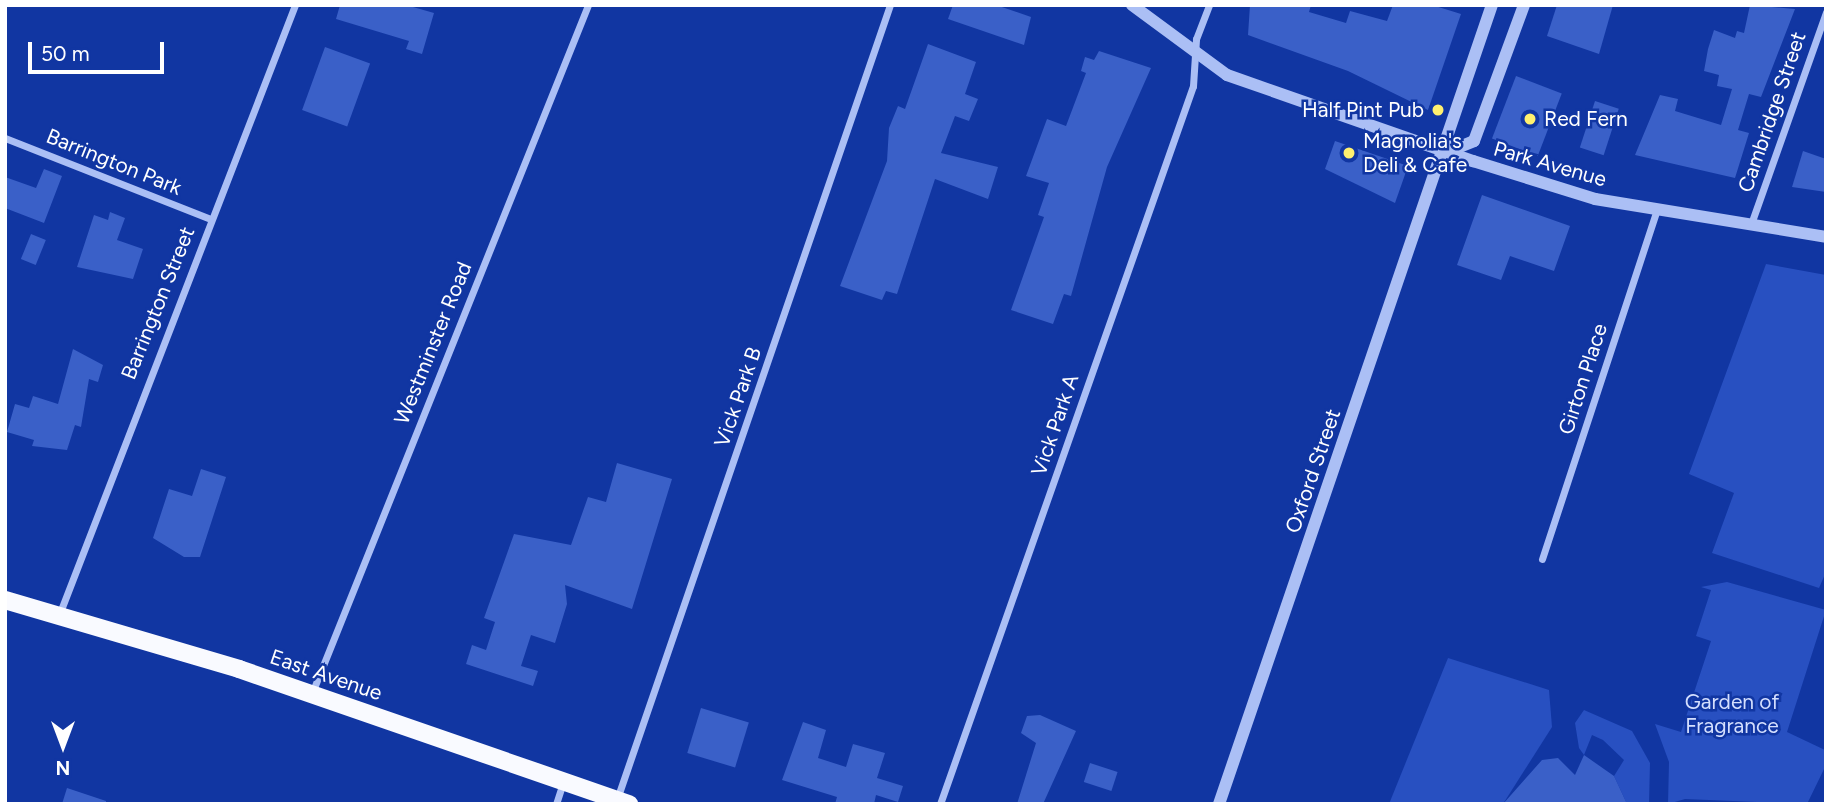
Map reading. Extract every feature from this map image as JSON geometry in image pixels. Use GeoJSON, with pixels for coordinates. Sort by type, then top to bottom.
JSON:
{"type":"FeatureCollection","features":[{"type":"Feature","properties":{"kind":"main road","name":"East Avenue"},"geometry":{"type":"LineString","coordinates":[[5,600],[312,694],[623,802]]}},
{"type":"Feature","properties":{"kind":"street","name":"Barrington Street"},"geometry":{"type":"LineString","coordinates":[[59,616],[295,5]]}},
{"type":"Feature","properties":{"kind":"street","name":"Westminster Road"},"geometry":{"type":"LineString","coordinates":[[312,694],[588,5]]}},
{"type":"Feature","properties":{"kind":"street","name":"Vick Park B"},"geometry":{"type":"LineString","coordinates":[[623,802],[890,5]]}},
{"type":"Feature","properties":{"kind":"street","name":"Park Avenue"},"geometry":{"type":"LineString","coordinates":[[1132,5],[1195,56],[1244,82],[1447,152],[1580,195],[1826,237]]}},
{"type":"Feature","properties":{"kind":"street","name":"Vick Park A"},"geometry":{"type":"LineString","coordinates":[[940,804],[1193,86],[1195,56],[1209,5]]}},
{"type":"Feature","properties":{"kind":"street","name":"Oxford Street"},"geometry":{"type":"LineString","coordinates":[[1219,804],[1447,152],[1446,131],[1492,5]]}},
{"type":"Feature","properties":{"kind":"street"},"geometry":{"type":"LineString","coordinates":[[1447,152],[1474,141],[1524,5]]}},
{"type":"Feature","properties":{"kind":"street","name":"Cambridge Street"},"geometry":{"type":"LineString","coordinates":[[1751,224],[1826,12]]}},
{"type":"Feature","properties":{"kind":"street","name":"Barrington Park"},"geometry":{"type":"LineString","coordinates":[[5,138],[211,219]]}},
{"type":"Feature","properties":{"kind":"street","name":"Girton Place"},"geometry":{"type":"LineString","coordinates":[[1542,559],[1657,209]]}},
{"type":"Feature","properties":{"kind":"street"},"geometry":{"type":"LineString","coordinates":[[555,804],[563,781]]}},
{"type":"Feature","properties":{"kind":"green space"},"geometry":{"type":"Polygon","coordinates":[[[1766,264],[1826,275],[1826,572],[1819,588],[1712,553],[1734,493],[1689,474],[1766,264]]]}},
{"type":"Feature","properties":{"kind":"green space","name":"Garden of Fragrance"},"geometry":{"type":"Polygon","coordinates":[[[1727,582],[1826,610],[1787,732],[1825,750],[1826,765],[1807,804],[1685,799],[1668,804],[1669,762],[1655,724],[1681,732],[1711,641],[1696,636],[1711,590],[1701,587],[1727,582]]]}},
{"type":"Feature","properties":{"kind":"green space"},"geometry":{"type":"Polygon","coordinates":[[[1448,658],[1549,690],[1552,727],[1503,804],[1389,804],[1448,658]]]}},
{"type":"Feature","properties":{"kind":"green space"},"geometry":{"type":"Polygon","coordinates":[[[1584,710],[1632,731],[1650,763],[1649,804],[1627,804],[1614,776],[1624,760],[1603,740],[1592,735],[1584,755],[1579,748],[1575,723],[1584,710]]]}},
{"type":"Feature","properties":{"kind":"building"},"geometry":{"type":"Polygon","coordinates":[[[340,5],[406,5],[434,13],[422,54],[406,49],[409,41],[336,19],[340,5]]]}},
{"type":"Feature","properties":{"kind":"building"},"geometry":{"type":"Polygon","coordinates":[[[953,5],[996,5],[1031,17],[1024,45],[948,19],[953,5]]]}},
{"type":"Feature","properties":{"kind":"building"},"geometry":{"type":"Polygon","coordinates":[[[1250,5],[1311,5],[1309,12],[1346,23],[1350,11],[1387,21],[1393,5],[1432,5],[1461,14],[1428,110],[1348,71],[1248,35],[1250,5]]]}},
{"type":"Feature","properties":{"kind":"building"},"geometry":{"type":"Polygon","coordinates":[[[1557,5],[1613,5],[1599,54],[1547,36],[1557,5]]]}},
{"type":"Feature","properties":{"kind":"building"},"geometry":{"type":"Polygon","coordinates":[[[1750,5],[1795,9],[1761,97],[1749,94],[1738,130],[1749,133],[1735,178],[1635,155],[1660,95],[1678,99],[1675,111],[1721,125],[1732,89],[1717,86],[1719,75],[1704,71],[1708,49],[1714,30],[1735,38],[1737,31],[1744,33],[1750,5]]]}},
{"type":"Feature","properties":{"kind":"building"},"geometry":{"type":"Polygon","coordinates":[[[928,44],[976,62],[965,94],[978,99],[969,121],[955,116],[941,153],[998,167],[988,199],[935,179],[897,294],[886,291],[882,300],[840,286],[887,161],[889,128],[898,106],[905,109],[928,44]]]}},
{"type":"Feature","properties":{"kind":"building"},"geometry":{"type":"Polygon","coordinates":[[[325,47],[370,63],[347,126],[302,110],[325,47]]]}},
{"type":"Feature","properties":{"kind":"building"},"geometry":{"type":"Polygon","coordinates":[[[1099,51],[1151,68],[1107,167],[1071,296],[1064,294],[1053,324],[1011,310],[1044,217],[1038,215],[1049,183],[1026,176],[1047,119],[1066,126],[1086,73],[1081,71],[1085,57],[1094,60],[1099,51]]]}},
{"type":"Feature","properties":{"kind":"building"},"geometry":{"type":"Polygon","coordinates":[[[1516,76],[1562,94],[1538,156],[1492,139],[1516,76]]]}},
{"type":"Feature","properties":{"kind":"building"},"geometry":{"type":"Polygon","coordinates":[[[1595,101],[1619,109],[1604,155],[1580,148],[1595,101]]]}},
{"type":"Feature","properties":{"kind":"building"},"geometry":{"type":"Polygon","coordinates":[[[1335,141],[1408,166],[1395,203],[1325,169],[1335,141]]]}},
{"type":"Feature","properties":{"kind":"building"},"geometry":{"type":"Polygon","coordinates":[[[1803,151],[1826,159],[1826,192],[1792,187],[1803,151]]]}},
{"type":"Feature","properties":{"kind":"building"},"geometry":{"type":"Polygon","coordinates":[[[44,169],[62,176],[44,223],[5,208],[5,177],[36,188],[44,169]]]}},
{"type":"Feature","properties":{"kind":"building"},"geometry":{"type":"Polygon","coordinates":[[[1482,195],[1570,226],[1554,271],[1510,256],[1501,280],[1457,265],[1482,195]]]}},
{"type":"Feature","properties":{"kind":"building"},"geometry":{"type":"Polygon","coordinates":[[[110,212],[125,218],[117,240],[143,249],[133,279],[77,267],[94,215],[108,220],[110,212]]]}},
{"type":"Feature","properties":{"kind":"building"},"geometry":{"type":"Polygon","coordinates":[[[31,234],[46,240],[36,265],[21,259],[31,234]]]}},
{"type":"Feature","properties":{"kind":"building"},"geometry":{"type":"Polygon","coordinates":[[[73,349],[103,365],[98,382],[89,379],[81,427],[75,425],[67,450],[32,446],[34,440],[7,432],[15,404],[29,408],[33,396],[58,404],[73,349]]]}},
{"type":"Feature","properties":{"kind":"building"},"geometry":{"type":"Polygon","coordinates":[[[617,463],[672,479],[632,609],[565,585],[567,604],[555,643],[531,635],[521,666],[538,671],[533,686],[466,664],[472,645],[486,650],[495,622],[484,618],[514,534],[571,545],[588,497],[606,502],[617,463]]]}},
{"type":"Feature","properties":{"kind":"building"},"geometry":{"type":"Polygon","coordinates":[[[201,469],[226,477],[200,557],[184,557],[153,538],[169,489],[192,496],[201,469]]]}},
{"type":"Feature","properties":{"kind":"building"},"geometry":{"type":"Polygon","coordinates":[[[701,708],[749,723],[735,768],[687,753],[701,708]]]}},
{"type":"Feature","properties":{"kind":"building"},"geometry":{"type":"Polygon","coordinates":[[[1040,715],[1076,731],[1043,804],[1017,804],[1036,743],[1021,733],[1027,716],[1040,715]]]}},
{"type":"Feature","properties":{"kind":"building"},"geometry":{"type":"Polygon","coordinates":[[[803,722],[826,730],[818,758],[846,767],[853,744],[885,753],[877,778],[903,786],[898,802],[876,795],[874,804],[835,804],[837,797],[782,780],[803,722]]]}},
{"type":"Feature","properties":{"kind":"building"},"geometry":{"type":"Polygon","coordinates":[[[1584,755],[1614,776],[1627,804],[1503,804],[1542,760],[1558,758],[1575,775],[1584,755]]]}},
{"type":"Feature","properties":{"kind":"building"},"geometry":{"type":"Polygon","coordinates":[[[1090,763],[1118,772],[1111,791],[1084,782],[1090,763]]]}},
{"type":"Feature","properties":{"kind":"building"},"geometry":{"type":"Polygon","coordinates":[[[67,788],[106,801],[106,804],[62,804],[67,788]]]}},
{"type":"Feature","properties":{"kind":"place","name":"Half Pint Pub"},"geometry":{"type":"Point","coordinates":[1438,110]}},
{"type":"Feature","properties":{"kind":"place","name":"Red Fern"},"geometry":{"type":"Point","coordinates":[1530,119]}},
{"type":"Feature","properties":{"kind":"place","name":"Magnolia's Deli & Cafe"},"geometry":{"type":"Point","coordinates":[1349,153]}}]}
